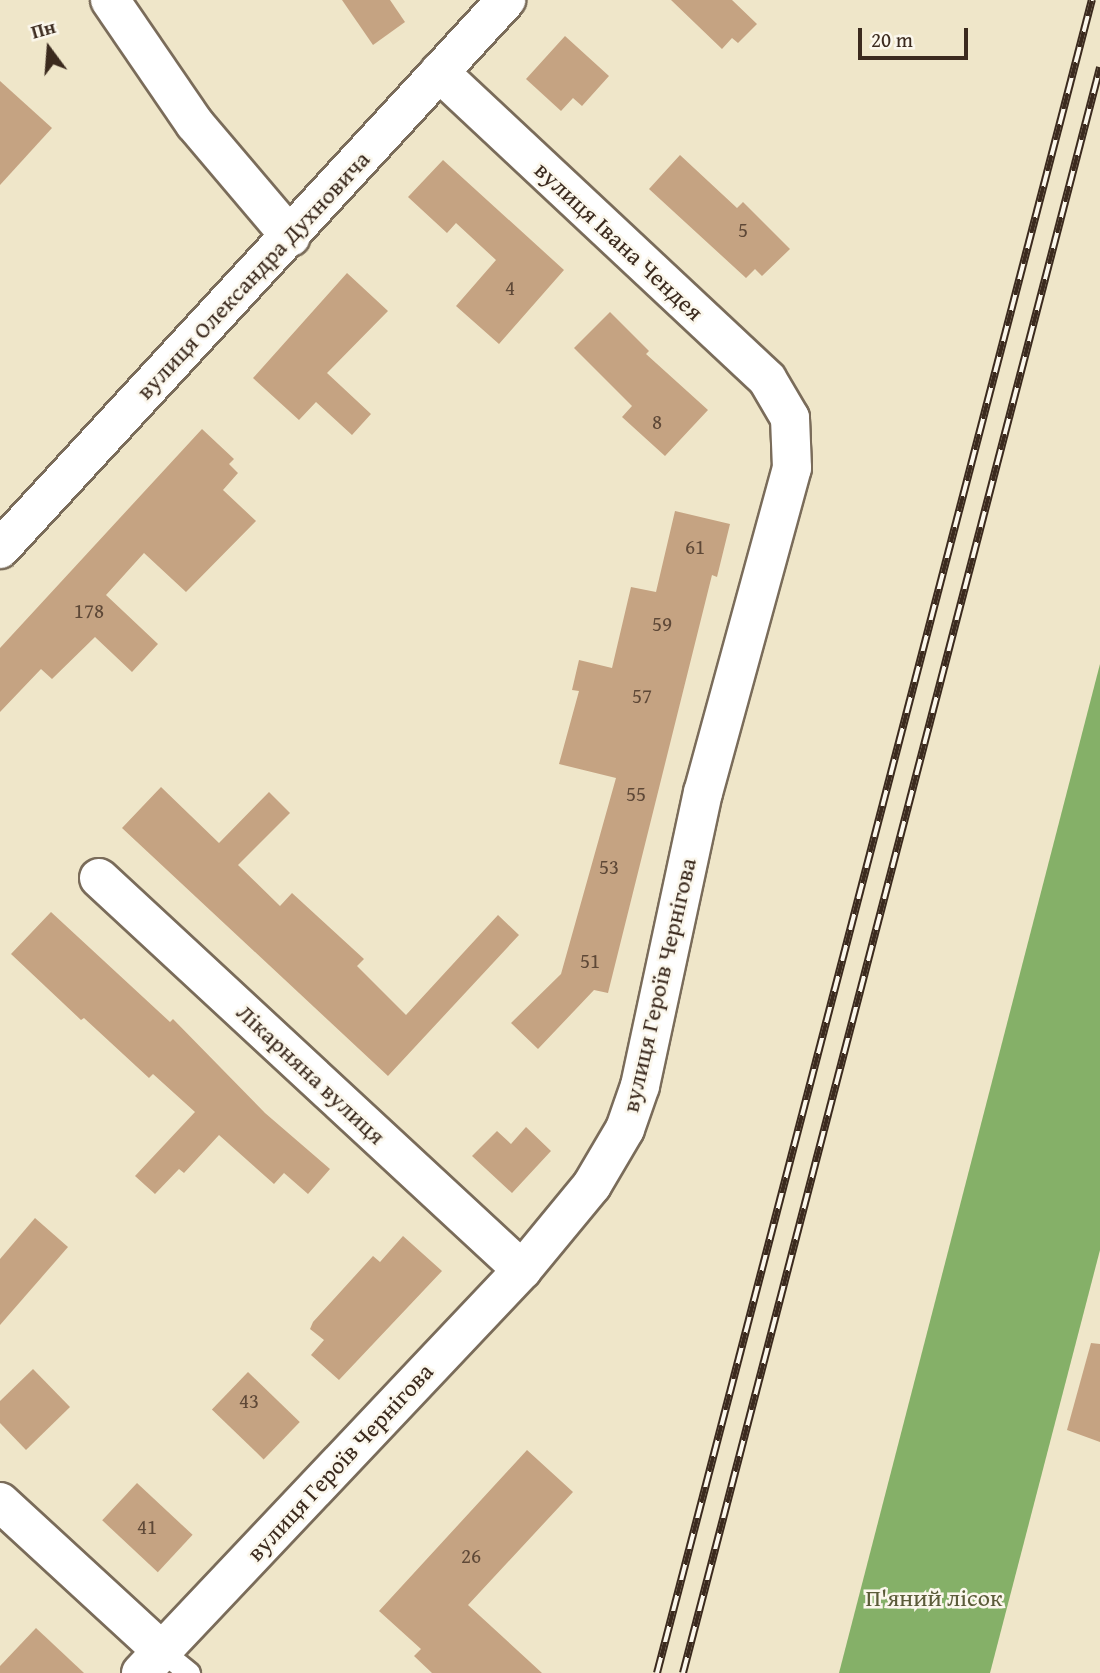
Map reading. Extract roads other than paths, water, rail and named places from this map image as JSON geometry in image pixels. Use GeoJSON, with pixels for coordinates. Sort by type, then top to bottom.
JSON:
{"type":"FeatureCollection","features":[{"type":"Feature","properties":{"kind":"street"},"geometry":{"type":"LineString","coordinates":[[110,0],[195,124],[290,237]]}},
{"type":"Feature","properties":{"kind":"street","name":"вулиця Олександра Духновича"},"geometry":{"type":"LineString","coordinates":[[0,549],[506,0]]}},
{"type":"Feature","properties":{"kind":"street","name":"вулиця Івана Чендея"},"geometry":{"type":"LineString","coordinates":[[439,72],[767,379],[790,418]]}},
{"type":"Feature","properties":{"kind":"street","name":"вулиця Героїв Чернігова"},"geometry":{"type":"LineString","coordinates":[[164,1666],[522,1270],[592,1185],[625,1129],[640,1086],[703,793],[792,468],[790,418]]}},
{"type":"Feature","properties":{"kind":"street","name":"Лікарняна вулиця"},"geometry":{"type":"LineString","coordinates":[[99,878],[522,1270]]}},
{"type":"Feature","properties":{"kind":"street"},"geometry":{"type":"LineString","coordinates":[[0,1502],[164,1666]]}},
{"type":"Feature","properties":{"kind":"railway"},"geometry":{"type":"LineString","coordinates":[[657,1673],[1092,0]]}},
{"type":"Feature","properties":{"kind":"railway"},"geometry":{"type":"LineString","coordinates":[[683,1673],[1100,67]]}},
{"type":"Feature","properties":{"kind":"park label","name":"П'яний лісок"},"geometry":{"type":"Point","coordinates":[934,1598]}}]}
